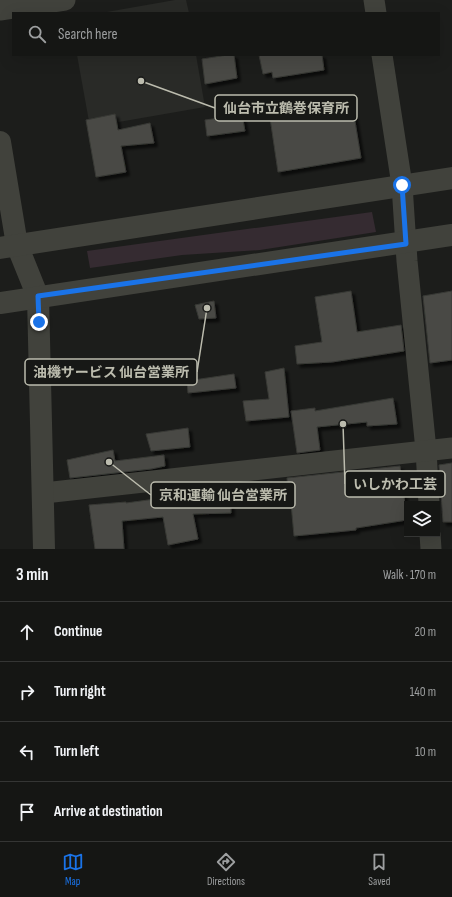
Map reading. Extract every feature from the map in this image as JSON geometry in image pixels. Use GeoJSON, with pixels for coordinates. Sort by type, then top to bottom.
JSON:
{"type":"FeatureCollection","features":[{"type":"Feature","properties":{"kind":"street"},"geometry":{"type":"LineString","coordinates":[[0,10],[65,0]]}},
{"type":"Feature","properties":{"kind":"street"},"geometry":{"type":"LineString","coordinates":[[374,0],[376,12]]}},
{"type":"Feature","properties":{"kind":"street"},"geometry":{"type":"LineString","coordinates":[[382,56],[402,185],[406,244],[426,450],[429,501]]}},
{"type":"Feature","properties":{"kind":"street"},"geometry":{"type":"LineString","coordinates":[[0,142],[9,246],[38,296],[44,493],[44,549]]}},
{"type":"Feature","properties":{"kind":"street"},"geometry":{"type":"LineString","coordinates":[[9,246],[452,178]]}},
{"type":"Feature","properties":{"kind":"street"},"geometry":{"type":"LineString","coordinates":[[0,302],[406,244],[452,235]]}},
{"type":"Feature","properties":{"kind":"street"},"geometry":{"type":"LineString","coordinates":[[44,493],[452,448]]}},
{"type":"Feature","properties":{"kind":"street"},"geometry":{"type":"LineString","coordinates":[[430,537],[431,549]]}},
{"type":"Feature","properties":{"kind":"shaded area"},"geometry":{"type":"Polygon","coordinates":[[[175,0],[186,0],[189,12],[107,12],[175,0]]]}},
{"type":"Feature","properties":{"kind":"shaded area"},"geometry":{"type":"Polygon","coordinates":[[[77,56],[196,56],[205,107],[90,127],[77,56]]]}},
{"type":"Feature","properties":{"kind":"shaded area"},"geometry":{"type":"Polygon","coordinates":[[[372,212],[376,232],[260,250],[182,255],[90,268],[87,251],[372,212]]]}},
{"type":"Feature","properties":{"kind":"building"},"geometry":{"type":"Polygon","coordinates":[[[234,56],[237,78],[205,84],[202,59],[234,56]]]}},
{"type":"Feature","properties":{"kind":"building"},"geometry":{"type":"Polygon","coordinates":[[[259,56],[322,56],[324,70],[273,78],[272,72],[263,74],[259,56]]]}},
{"type":"Feature","properties":{"kind":"building"},"geometry":{"type":"Polygon","coordinates":[[[351,97],[361,158],[278,172],[269,111],[351,97]]]}},
{"type":"Feature","properties":{"kind":"building"},"geometry":{"type":"Polygon","coordinates":[[[115,114],[118,130],[150,123],[154,143],[121,146],[126,172],[96,177],[86,120],[115,114]]]}},
{"type":"Feature","properties":{"kind":"building"},"geometry":{"type":"Polygon","coordinates":[[[242,115],[245,131],[207,136],[205,120],[242,115]]]}},
{"type":"Feature","properties":{"kind":"building"},"geometry":{"type":"Polygon","coordinates":[[[351,291],[357,332],[401,325],[404,351],[332,362],[297,364],[295,346],[322,342],[315,297],[351,291]]]}},
{"type":"Feature","properties":{"kind":"building"},"geometry":{"type":"Polygon","coordinates":[[[452,291],[452,360],[430,363],[423,296],[452,291]]]}},
{"type":"Feature","properties":{"kind":"building"},"geometry":{"type":"Polygon","coordinates":[[[214,301],[216,318],[199,319],[195,305],[214,301]]]}},
{"type":"Feature","properties":{"kind":"building"},"geometry":{"type":"Polygon","coordinates":[[[284,368],[289,417],[246,421],[243,401],[269,399],[265,372],[284,368]]]}},
{"type":"Feature","properties":{"kind":"building"},"geometry":{"type":"Polygon","coordinates":[[[234,374],[236,388],[188,393],[187,381],[234,374]]]}},
{"type":"Feature","properties":{"kind":"building"},"geometry":{"type":"Polygon","coordinates":[[[393,398],[397,424],[367,426],[367,422],[317,427],[320,450],[297,453],[291,411],[315,408],[315,411],[393,398]]]}},
{"type":"Feature","properties":{"kind":"building"},"geometry":{"type":"Polygon","coordinates":[[[188,428],[190,447],[151,451],[146,434],[188,428]]]}},
{"type":"Feature","properties":{"kind":"building"},"geometry":{"type":"Polygon","coordinates":[[[113,450],[115,461],[164,455],[165,466],[151,469],[70,478],[67,460],[113,450]]]}},
{"type":"Feature","properties":{"kind":"building"},"geometry":{"type":"Polygon","coordinates":[[[452,463],[452,522],[443,522],[439,465],[452,463]]]}},
{"type":"Feature","properties":{"kind":"building"},"geometry":{"type":"Polygon","coordinates":[[[400,466],[405,501],[404,520],[356,528],[356,530],[294,536],[290,492],[288,492],[287,478],[400,466]]]}},
{"type":"Feature","properties":{"kind":"building"},"geometry":{"type":"Polygon","coordinates":[[[230,488],[231,513],[193,514],[198,539],[168,545],[163,517],[122,521],[124,549],[95,549],[89,505],[126,503],[163,498],[162,494],[187,491],[187,493],[230,488]]]}},
{"type":"Feature","properties":{"kind":"place","name":"仙台市立鶴巻保育所"},"geometry":{"type":"Point","coordinates":[141,81]}},
{"type":"Feature","properties":{"kind":"place","name":"油機サービス 仙台営業所"},"geometry":{"type":"Point","coordinates":[207,308]}},
{"type":"Feature","properties":{"kind":"place","name":"いしかわ工芸"},"geometry":{"type":"Point","coordinates":[343,424]}},
{"type":"Feature","properties":{"kind":"place","name":"京和運輸 仙台営業所"},"geometry":{"type":"Point","coordinates":[109,462]}},
{"type":"Feature","properties":{"kind":"route"},"geometry":{"type":"LineString","coordinates":[[39,322],[38,296],[406,244],[402,185]]}}]}
